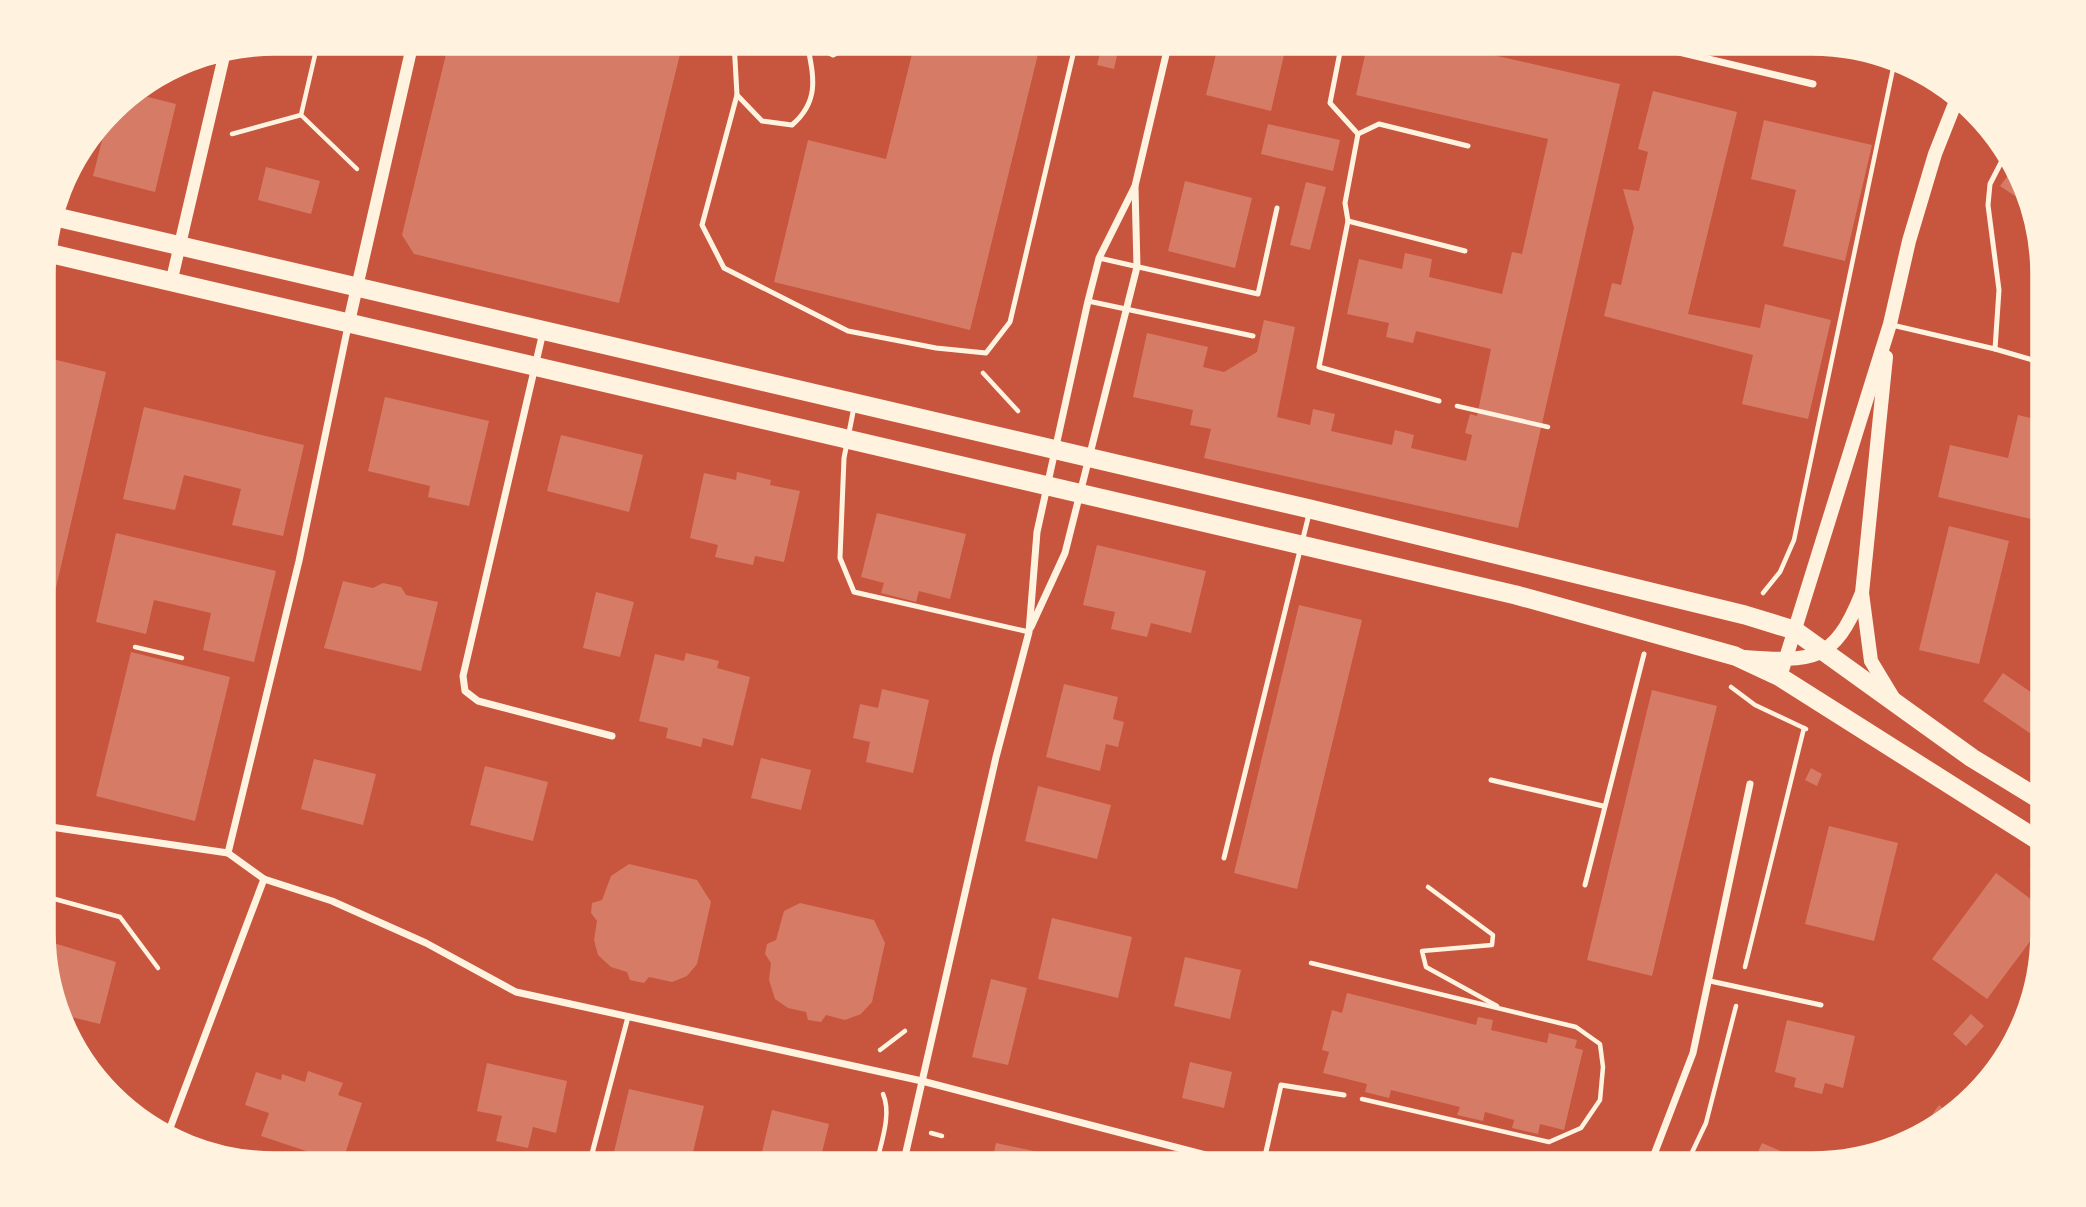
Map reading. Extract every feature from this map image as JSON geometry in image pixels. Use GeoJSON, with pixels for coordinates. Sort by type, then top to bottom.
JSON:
{"type":"FeatureCollection","features":[{"type":"Feature","properties":{"kind":"highway"},"geometry":{"type":"LineString","coordinates":[[62,218],[1310,509],[1745,615],[1794,630],[1972,758],[2031,795]]}},
{"type":"Feature","properties":{"kind":"highway"},"geometry":{"type":"LineString","coordinates":[[55,255],[1523,597],[1782,668],[2031,838]]}},
{"type":"Feature","properties":{"kind":"main road"},"geometry":{"type":"LineString","coordinates":[[1782,668],[1889,324],[1913,229],[1954,107]]}},
{"type":"Feature","properties":{"kind":"main road"},"geometry":{"type":"LineString","coordinates":[[1889,324],[1862,593],[1871,661],[1898,704]]}},
{"type":"Feature","properties":{"kind":"main road"},"geometry":{"type":"LineString","coordinates":[[1782,668],[1833,647],[1848,627],[1862,593]]}},
{"type":"Feature","properties":{"kind":"street"},"geometry":{"type":"LineString","coordinates":[[228,853],[299,561],[349,322],[410,54]]}},
{"type":"Feature","properties":{"kind":"street"},"geometry":{"type":"LineString","coordinates":[[906,1153],[996,757],[1028,632],[1037,532],[1088,301],[1099,258],[1135,186],[1166,54]]}},
{"type":"Feature","properties":{"kind":"street"},"geometry":{"type":"LineString","coordinates":[[1687,54],[1813,84]]}},
{"type":"Feature","properties":{"kind":"street"},"geometry":{"type":"LineString","coordinates":[[171,283],[223,60]]}},
{"type":"Feature","properties":{"kind":"street"},"geometry":{"type":"LineString","coordinates":[[1028,632],[1065,553],[1137,267],[1135,186]]}},
{"type":"Feature","properties":{"kind":"street"},"geometry":{"type":"LineString","coordinates":[[543,331],[463,676],[465,691],[478,701],[612,736]]}},
{"type":"Feature","properties":{"kind":"street"},"geometry":{"type":"LineString","coordinates":[[1655,1152],[1693,1053],[1751,785]]}},
{"type":"Feature","properties":{"kind":"street"},"geometry":{"type":"LineString","coordinates":[[54,827],[228,853],[264,879],[344,906],[426,943],[516,992],[922,1081],[1196,1152]]}},
{"type":"Feature","properties":{"kind":"street"},"geometry":{"type":"LineString","coordinates":[[171,1126],[264,879]]}},
{"type":"Feature","properties":{"kind":"lane"},"geometry":{"type":"LineString","coordinates":[[735,54],[737,95],[702,225],[724,268],[848,331],[986,353],[1010,322],[1073,54]]}},
{"type":"Feature","properties":{"kind":"lane"},"geometry":{"type":"LineString","coordinates":[[737,95],[762,121],[792,125],[806,113],[815,83],[810,54]]}},
{"type":"Feature","properties":{"kind":"lane"},"geometry":{"type":"LineString","coordinates":[[1340,54],[1330,103],[1358,134]]}},
{"type":"Feature","properties":{"kind":"lane"},"geometry":{"type":"LineString","coordinates":[[1358,134],[1380,124],[1468,146]]}},
{"type":"Feature","properties":{"kind":"lane"},"geometry":{"type":"LineString","coordinates":[[1358,134],[1345,202],[1348,221],[1319,366],[1439,401]]}},
{"type":"Feature","properties":{"kind":"lane"},"geometry":{"type":"LineString","coordinates":[[1995,349],[1999,290],[1989,205],[1990,184],[2001,163]]}},
{"type":"Feature","properties":{"kind":"lane"},"geometry":{"type":"LineString","coordinates":[[1099,258],[1258,294],[1278,208]]}},
{"type":"Feature","properties":{"kind":"lane"},"geometry":{"type":"LineString","coordinates":[[1348,221],[1465,251]]}},
{"type":"Feature","properties":{"kind":"lane"},"geometry":{"type":"LineString","coordinates":[[1088,301],[1253,336]]}},
{"type":"Feature","properties":{"kind":"lane"},"geometry":{"type":"LineString","coordinates":[[1889,324],[2031,360]]}},
{"type":"Feature","properties":{"kind":"lane"},"geometry":{"type":"LineString","coordinates":[[856,403],[846,440],[840,558],[854,592],[1028,632]]}},
{"type":"Feature","properties":{"kind":"lane"},"geometry":{"type":"LineString","coordinates":[[1224,858],[1310,509]]}},
{"type":"Feature","properties":{"kind":"lane"},"geometry":{"type":"LineString","coordinates":[[1585,885],[1603,806],[1644,654]]}},
{"type":"Feature","properties":{"kind":"lane"},"geometry":{"type":"LineString","coordinates":[[1491,780],[1603,806]]}},
{"type":"Feature","properties":{"kind":"lane"},"geometry":{"type":"LineString","coordinates":[[1710,981],[1821,1005]]}},
{"type":"Feature","properties":{"kind":"lane"},"geometry":{"type":"LineString","coordinates":[[592,1153],[628,1017]]}},
{"type":"Feature","properties":{"kind":"lane"},"geometry":{"type":"LineString","coordinates":[[1266,1152],[1281,1085],[1344,1095]]}},
{"type":"Feature","properties":{"kind":"path"},"geometry":{"type":"LineString","coordinates":[[300,116],[315,54]]}},
{"type":"Feature","properties":{"kind":"path"},"geometry":{"type":"LineString","coordinates":[[1745,615],[1780,572],[1794,540],[1893,70]]}},
{"type":"Feature","properties":{"kind":"path"},"geometry":{"type":"LineString","coordinates":[[232,134],[300,116]]}},
{"type":"Feature","properties":{"kind":"path"},"geometry":{"type":"LineString","coordinates":[[300,116],[357,169]]}},
{"type":"Feature","properties":{"kind":"path"},"geometry":{"type":"LineString","coordinates":[[969,351],[988,380],[1018,411]]}},
{"type":"Feature","properties":{"kind":"path"},"geometry":{"type":"LineString","coordinates":[[1439,401],[1548,428]]}},
{"type":"Feature","properties":{"kind":"path"},"geometry":{"type":"LineString","coordinates":[[135,647],[182,658]]}},
{"type":"Feature","properties":{"kind":"path"},"geometry":{"type":"LineString","coordinates":[[1788,789],[1804,728]]}},
{"type":"Feature","properties":{"kind":"path"},"geometry":{"type":"LineString","coordinates":[[1428,887],[1493,935],[1492,945],[1422,951],[1426,967],[1504,1010]]}},
{"type":"Feature","properties":{"kind":"path"},"geometry":{"type":"LineString","coordinates":[[54,899],[120,917],[158,968]]}},
{"type":"Feature","properties":{"kind":"path"},"geometry":{"type":"LineString","coordinates":[[1311,963],[1576,1027],[1600,1044],[1603,1067],[1600,1100],[1581,1128],[1549,1142],[1344,1095]]}},
{"type":"Feature","properties":{"kind":"building"},"geometry":{"type":"Polygon","coordinates":[[[446,54],[680,54],[619,303],[414,254],[402,235],[446,54]]]}},
{"type":"Feature","properties":{"kind":"building"},"geometry":{"type":"Polygon","coordinates":[[[912,54],[1038,54],[970,330],[774,282],[808,140],[886,159],[912,54]]]}},
{"type":"Feature","properties":{"kind":"building"},"geometry":{"type":"Polygon","coordinates":[[[1100,54],[1117,54],[1114,69],[1097,65],[1100,54]]]}},
{"type":"Feature","properties":{"kind":"building"},"geometry":{"type":"Polygon","coordinates":[[[1216,54],[1284,54],[1271,111],[1206,95],[1216,54]]]}},
{"type":"Feature","properties":{"kind":"building"},"geometry":{"type":"Polygon","coordinates":[[[1365,54],[1489,54],[1620,84],[1518,528],[1204,458],[1211,429],[1190,425],[1193,410],[1133,397],[1147,333],[1208,347],[1203,367],[1224,372],[1257,352],[1264,320],[1295,327],[1277,417],[1310,425],[1313,409],[1335,414],[1331,431],[1392,445],[1395,430],[1414,435],[1411,448],[1466,461],[1472,435],[1465,433],[1470,414],[1477,416],[1491,349],[1416,331],[1413,343],[1386,337],[1389,323],[1347,314],[1359,259],[1402,269],[1405,253],[1432,259],[1429,277],[1502,294],[1512,252],[1522,254],[1548,139],[1356,95],[1365,54]]]}},
{"type":"Feature","properties":{"kind":"building"},"geometry":{"type":"Polygon","coordinates":[[[1653,91],[1737,112],[1688,314],[1760,328],[1765,304],[1831,320],[1808,419],[1742,404],[1753,355],[1604,316],[1612,283],[1621,285],[1634,228],[1623,189],[1639,191],[1648,152],[1638,149],[1653,91]]]}},
{"type":"Feature","properties":{"kind":"building"},"geometry":{"type":"Polygon","coordinates":[[[145,96],[176,104],[155,192],[93,176],[103,136],[129,109],[145,96]]]}},
{"type":"Feature","properties":{"kind":"building"},"geometry":{"type":"Polygon","coordinates":[[[1764,120],[1872,145],[1845,261],[1783,246],[1796,190],[1751,179],[1764,120]]]}},
{"type":"Feature","properties":{"kind":"building"},"geometry":{"type":"Polygon","coordinates":[[[1268,124],[1340,140],[1333,171],[1261,154],[1268,124]]]}},
{"type":"Feature","properties":{"kind":"building"},"geometry":{"type":"Polygon","coordinates":[[[266,167],[320,181],[311,214],[258,200],[266,167]]]}},
{"type":"Feature","properties":{"kind":"building"},"geometry":{"type":"Polygon","coordinates":[[[2008,176],[2018,198],[2000,186],[2008,176]]]}},
{"type":"Feature","properties":{"kind":"building"},"geometry":{"type":"Polygon","coordinates":[[[1185,181],[1252,198],[1235,268],[1168,251],[1185,181]]]}},
{"type":"Feature","properties":{"kind":"building"},"geometry":{"type":"Polygon","coordinates":[[[1306,182],[1326,187],[1310,250],[1290,245],[1306,182]]]}},
{"type":"Feature","properties":{"kind":"building"},"geometry":{"type":"Polygon","coordinates":[[[54,359],[106,372],[54,596],[54,359]]]}},
{"type":"Feature","properties":{"kind":"building"},"geometry":{"type":"Polygon","coordinates":[[[385,397],[489,421],[469,506],[428,497],[430,486],[368,471],[385,397]]]}},
{"type":"Feature","properties":{"kind":"building"},"geometry":{"type":"Polygon","coordinates":[[[144,407],[304,445],[283,536],[232,525],[241,489],[184,475],[175,510],[123,499],[144,407]]]}},
{"type":"Feature","properties":{"kind":"building"},"geometry":{"type":"Polygon","coordinates":[[[2018,415],[2031,418],[2031,519],[1938,497],[1950,445],[2008,458],[2018,415]]]}},
{"type":"Feature","properties":{"kind":"building"},"geometry":{"type":"Polygon","coordinates":[[[561,435],[643,455],[629,512],[547,491],[561,435]]]}},
{"type":"Feature","properties":{"kind":"building"},"geometry":{"type":"Polygon","coordinates":[[[737,472],[771,480],[770,485],[800,491],[784,562],[755,556],[753,565],[715,557],[718,545],[690,538],[704,473],[736,480],[737,472]]]}},
{"type":"Feature","properties":{"kind":"building"},"geometry":{"type":"Polygon","coordinates":[[[877,513],[966,534],[950,599],[919,591],[916,602],[881,593],[884,583],[861,577],[877,513]]]}},
{"type":"Feature","properties":{"kind":"building"},"geometry":{"type":"Polygon","coordinates":[[[1949,526],[2009,541],[1979,664],[1919,650],[1949,526]]]}},
{"type":"Feature","properties":{"kind":"building"},"geometry":{"type":"Polygon","coordinates":[[[116,533],[276,571],[254,662],[203,650],[211,613],[154,600],[146,634],[96,622],[116,533]]]}},
{"type":"Feature","properties":{"kind":"building"},"geometry":{"type":"Polygon","coordinates":[[[1097,545],[1206,571],[1191,633],[1151,623],[1147,637],[1111,629],[1115,612],[1083,605],[1097,545]]]}},
{"type":"Feature","properties":{"kind":"building"},"geometry":{"type":"Polygon","coordinates":[[[343,581],[373,588],[383,583],[401,587],[406,595],[438,602],[421,671],[324,648],[343,581]]]}},
{"type":"Feature","properties":{"kind":"building"},"geometry":{"type":"Polygon","coordinates":[[[596,592],[634,602],[620,657],[583,648],[596,592]]]}},
{"type":"Feature","properties":{"kind":"building"},"geometry":{"type":"Polygon","coordinates":[[[1299,605],[1362,620],[1297,889],[1234,873],[1299,605]]]}},
{"type":"Feature","properties":{"kind":"building"},"geometry":{"type":"Polygon","coordinates":[[[131,652],[230,677],[195,821],[96,796],[131,652]]]}},
{"type":"Feature","properties":{"kind":"building"},"geometry":{"type":"Polygon","coordinates":[[[686,653],[719,661],[717,668],[750,677],[733,746],[703,738],[701,747],[666,738],[668,728],[639,721],[655,654],[684,661],[686,653]]]}},
{"type":"Feature","properties":{"kind":"building"},"geometry":{"type":"Polygon","coordinates":[[[2003,673],[2031,692],[2031,734],[1983,701],[2003,673]]]}},
{"type":"Feature","properties":{"kind":"building"},"geometry":{"type":"Polygon","coordinates":[[[1064,684],[1118,697],[1113,719],[1124,722],[1118,747],[1106,744],[1100,771],[1046,757],[1064,684]]]}},
{"type":"Feature","properties":{"kind":"building"},"geometry":{"type":"Polygon","coordinates":[[[882,689],[929,700],[913,773],[866,762],[870,742],[853,738],[860,704],[878,708],[882,689]]]}},
{"type":"Feature","properties":{"kind":"building"},"geometry":{"type":"Polygon","coordinates":[[[1652,690],[1717,706],[1652,976],[1587,960],[1652,690]]]}},
{"type":"Feature","properties":{"kind":"building"},"geometry":{"type":"Polygon","coordinates":[[[761,758],[811,770],[801,810],[751,798],[761,758]]]}},
{"type":"Feature","properties":{"kind":"building"},"geometry":{"type":"Polygon","coordinates":[[[314,759],[376,774],[363,825],[301,809],[314,759]]]}},
{"type":"Feature","properties":{"kind":"building"},"geometry":{"type":"Polygon","coordinates":[[[485,766],[548,782],[533,841],[470,825],[485,766]]]}},
{"type":"Feature","properties":{"kind":"building"},"geometry":{"type":"Polygon","coordinates":[[[1811,768],[1822,774],[1817,786],[1805,780],[1811,768]]]}},
{"type":"Feature","properties":{"kind":"building"},"geometry":{"type":"Polygon","coordinates":[[[1038,786],[1111,805],[1097,859],[1025,841],[1038,786]]]}},
{"type":"Feature","properties":{"kind":"building"},"geometry":{"type":"Polygon","coordinates":[[[1829,826],[1898,843],[1874,941],[1805,924],[1829,826]]]}},
{"type":"Feature","properties":{"kind":"building"},"geometry":{"type":"Polygon","coordinates":[[[629,864],[697,880],[711,902],[697,964],[687,976],[672,982],[649,977],[644,983],[630,980],[627,972],[611,967],[598,955],[594,940],[597,921],[591,913],[592,903],[602,900],[611,876],[629,864]]]}},
{"type":"Feature","properties":{"kind":"building"},"geometry":{"type":"Polygon","coordinates":[[[1996,873],[2031,899],[2031,940],[1987,999],[1932,959],[1996,873]]]}},
{"type":"Feature","properties":{"kind":"building"},"geometry":{"type":"Polygon","coordinates":[[[800,903],[874,920],[885,943],[872,1002],[861,1014],[845,1020],[826,1015],[821,1022],[808,1020],[806,1012],[788,1008],[775,999],[769,980],[771,963],[765,954],[767,944],[776,940],[784,911],[800,903]]]}},
{"type":"Feature","properties":{"kind":"building"},"geometry":{"type":"Polygon","coordinates":[[[1052,918],[1132,937],[1118,998],[1038,979],[1052,918]]]}},
{"type":"Feature","properties":{"kind":"building"},"geometry":{"type":"Polygon","coordinates":[[[55,943],[116,962],[100,1024],[71,1017],[62,990],[55,943]]]}},
{"type":"Feature","properties":{"kind":"building"},"geometry":{"type":"Polygon","coordinates":[[[1185,957],[1241,970],[1230,1019],[1174,1006],[1185,957]]]}},
{"type":"Feature","properties":{"kind":"building"},"geometry":{"type":"Polygon","coordinates":[[[991,979],[1027,988],[1008,1065],[972,1057],[991,979]]]}},
{"type":"Feature","properties":{"kind":"building"},"geometry":{"type":"Polygon","coordinates":[[[1347,993],[1476,1025],[1478,1017],[1493,1020],[1491,1030],[1547,1043],[1549,1033],[1577,1040],[1575,1048],[1583,1050],[1564,1130],[1540,1124],[1538,1134],[1512,1128],[1514,1120],[1485,1112],[1483,1121],[1457,1115],[1460,1107],[1391,1090],[1389,1098],[1365,1092],[1367,1084],[1323,1073],[1329,1052],[1322,1050],[1332,1010],[1342,1013],[1347,993]]]}},
{"type":"Feature","properties":{"kind":"building"},"geometry":{"type":"Polygon","coordinates":[[[1971,1014],[1984,1026],[1966,1046],[1953,1034],[1971,1014]]]}},
{"type":"Feature","properties":{"kind":"building"},"geometry":{"type":"Polygon","coordinates":[[[1787,1020],[1855,1036],[1843,1088],[1825,1083],[1822,1094],[1794,1087],[1796,1078],[1775,1072],[1787,1020]]]}},
{"type":"Feature","properties":{"kind":"building"},"geometry":{"type":"Polygon","coordinates":[[[1190,1062],[1232,1072],[1224,1108],[1182,1098],[1190,1062]]]}},
{"type":"Feature","properties":{"kind":"building"},"geometry":{"type":"Polygon","coordinates":[[[487,1063],[567,1081],[556,1133],[533,1127],[528,1148],[496,1141],[502,1116],[477,1111],[487,1063]]]}},
{"type":"Feature","properties":{"kind":"building"},"geometry":{"type":"Polygon","coordinates":[[[308,1071],[343,1083],[338,1095],[362,1103],[345,1153],[312,1153],[261,1136],[269,1113],[245,1105],[256,1072],[281,1080],[282,1074],[305,1082],[308,1071]]]}},
{"type":"Feature","properties":{"kind":"building"},"geometry":{"type":"Polygon","coordinates":[[[629,1089],[704,1106],[693,1153],[614,1152],[629,1089]]]}},
{"type":"Feature","properties":{"kind":"building"},"geometry":{"type":"Polygon","coordinates":[[[1939,1105],[1943,1109],[1934,1116],[1929,1119],[1939,1105]]]}},
{"type":"Feature","properties":{"kind":"building"},"geometry":{"type":"Polygon","coordinates":[[[772,1110],[829,1124],[822,1153],[762,1153],[772,1110]]]}},
{"type":"Feature","properties":{"kind":"building"},"geometry":{"type":"Polygon","coordinates":[[[996,1143],[1041,1153],[994,1153],[996,1143]]]}},
{"type":"Feature","properties":{"kind":"building"},"geometry":{"type":"Polygon","coordinates":[[[1762,1143],[1783,1152],[1758,1152],[1762,1143]]]}}]}
